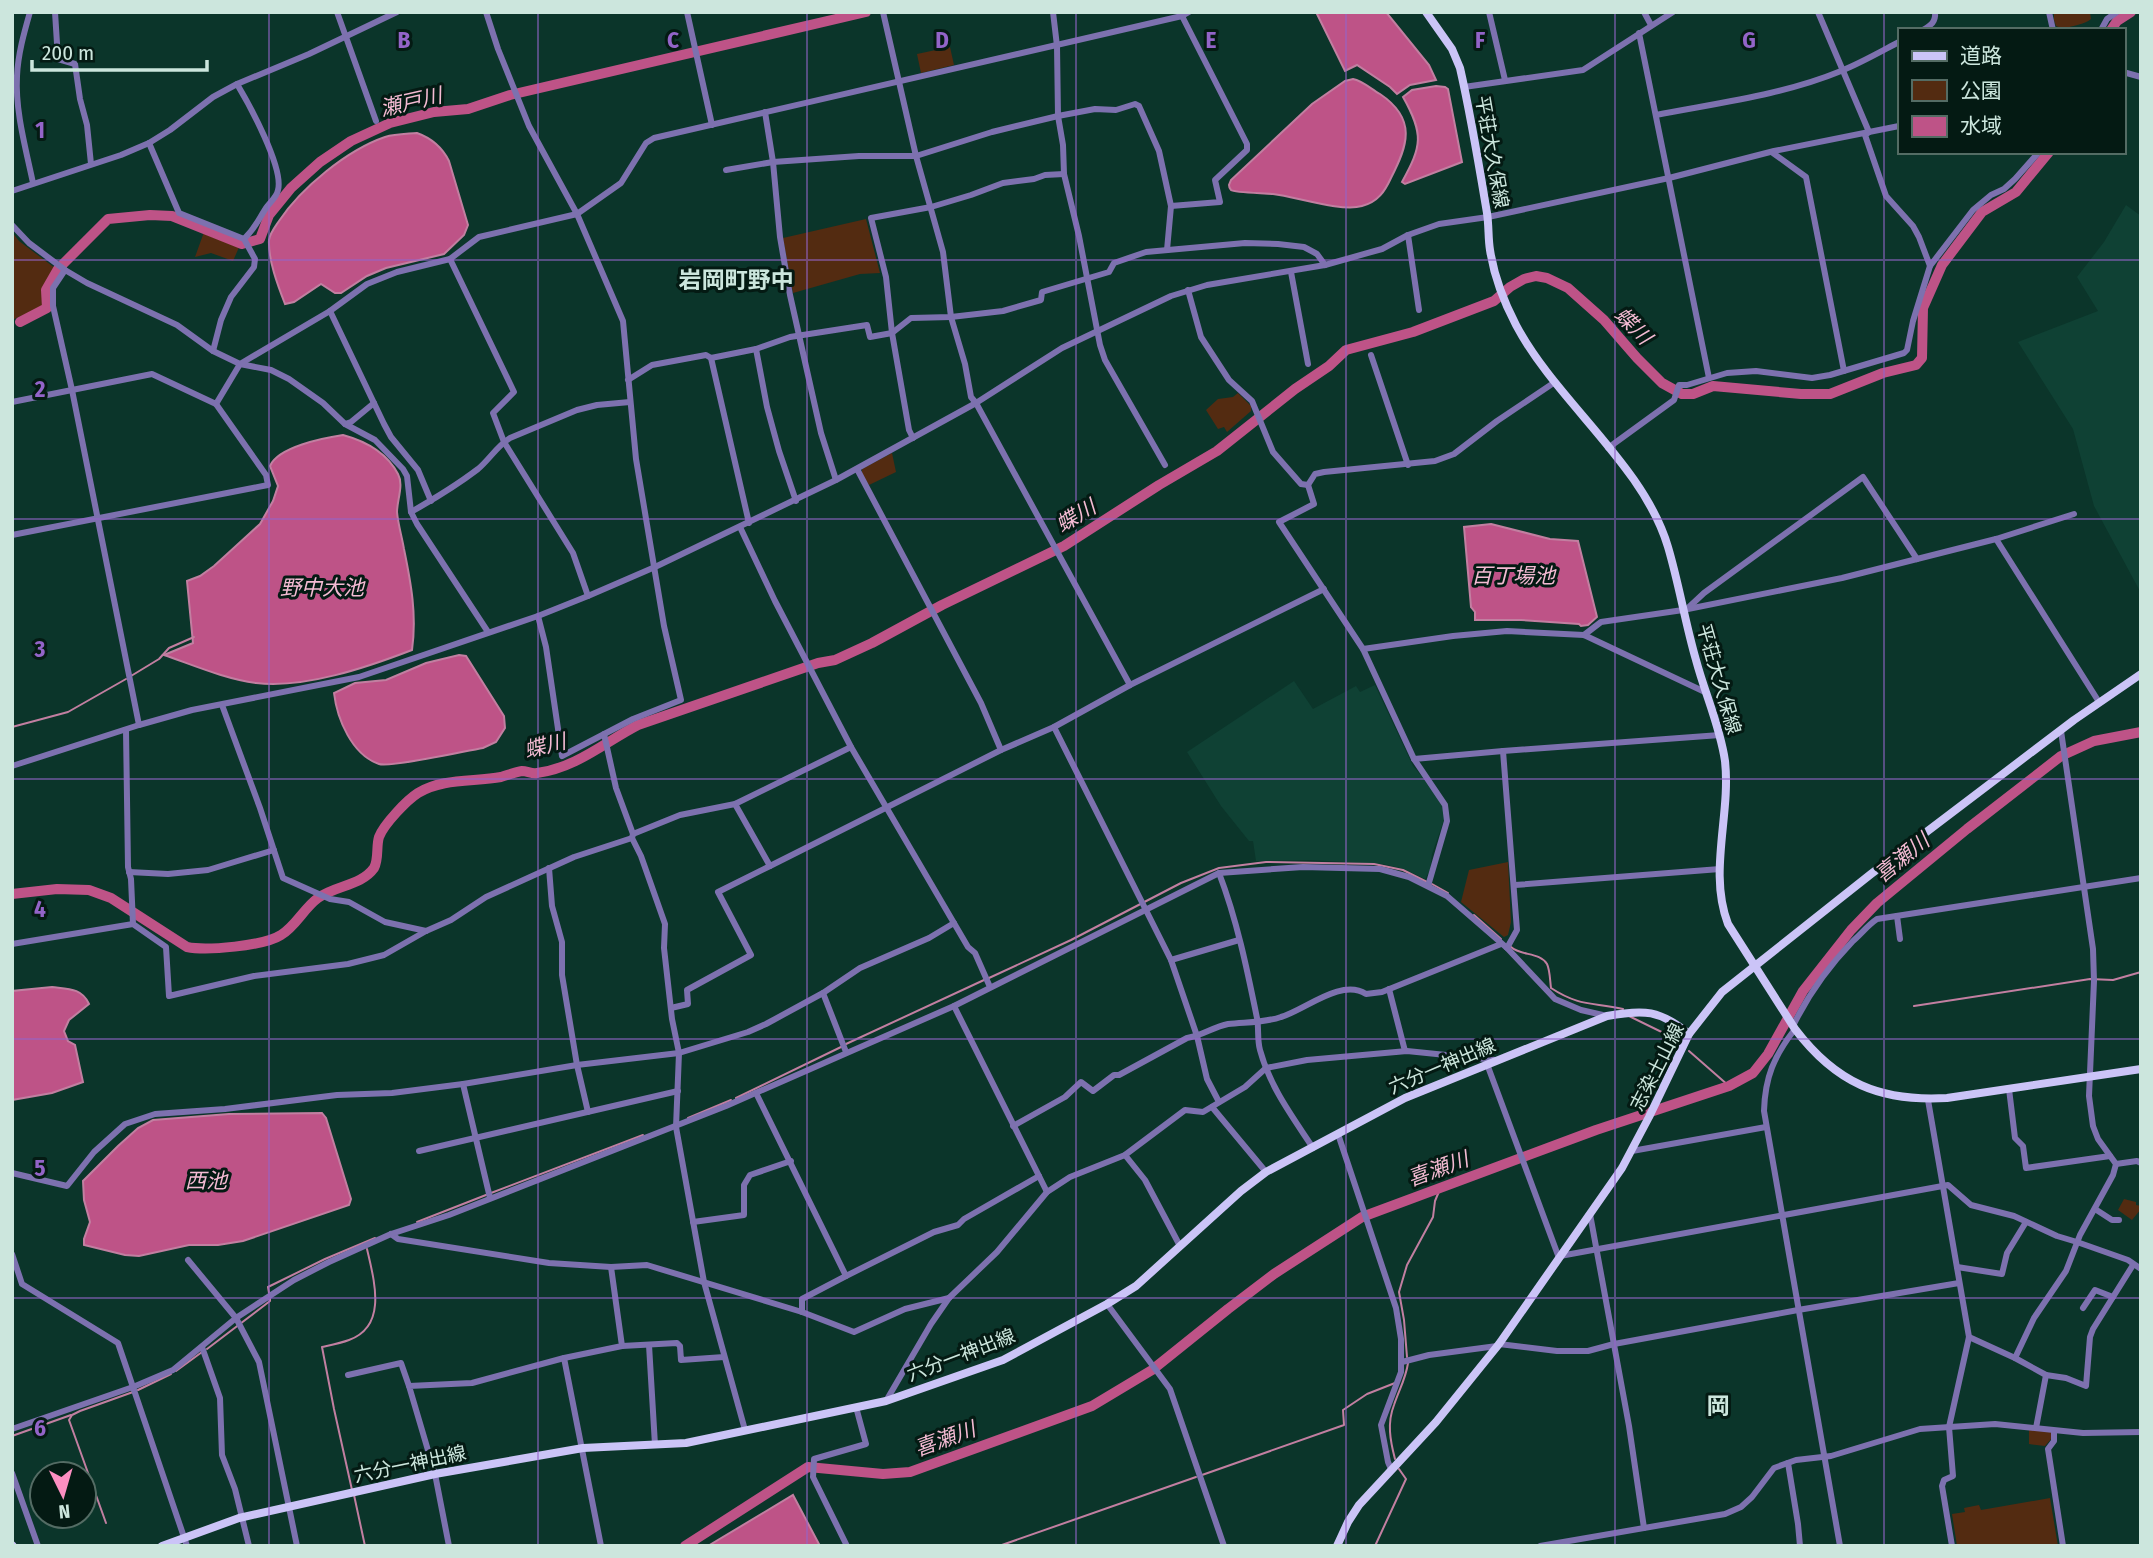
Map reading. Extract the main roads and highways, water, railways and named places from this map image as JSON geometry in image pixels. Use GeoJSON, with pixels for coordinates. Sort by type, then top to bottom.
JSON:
{"type":"FeatureCollection","features":[{"type":"Feature","properties":{"kind":"main road","name":"平荘大久保線"},"geometry":{"type":"LineString","coordinates":[[1426,12],[1452,49],[1464,87],[1488,217],[1490,250],[1499,285],[1516,324],[1528,346],[1651,508],[1668,545],[1686,609],[1697,664],[1720,735],[1727,781],[1720,869],[1722,908],[1728,924],[1793,1027],[1807,1046],[1844,1077],[1868,1089],[1894,1097],[1928,1100],[2141,1069]]}},
{"type":"Feature","properties":{"kind":"main road","name":"志染土山線"},"geometry":{"type":"LineString","coordinates":[[1337,1546],[1359,1505],[1443,1413],[1498,1345],[1590,1214],[1632,1151],[1689,1034],[1722,992],[1871,874],[2099,702],[2141,674]]}},
{"type":"Feature","properties":{"kind":"main road","name":"六分一神出線"},"geometry":{"type":"LineString","coordinates":[[162,1546],[186,1541],[241,1517],[435,1474],[583,1448],[686,1443],[886,1401],[1003,1360],[1107,1304],[1136,1286],[1241,1191],[1266,1172],[1405,1098],[1607,1016],[1652,1012],[1689,1034]]}},
{"type":"Feature","properties":{"kind":"water"},"geometry":{"type":"Polygon","coordinates":[[[1316,12],[1386,12],[1429,65],[1436,80],[1410,85],[1397,94],[1357,65],[1345,71],[1316,12]]]}},
{"type":"Feature","properties":{"kind":"water"},"geometry":{"type":"Polygon","coordinates":[[[1353,79],[1367,85],[1392,103],[1400,113],[1406,133],[1397,166],[1377,199],[1362,206],[1343,207],[1273,194],[1231,190],[1231,180],[1312,104],[1345,81],[1353,79]]]}},
{"type":"Feature","properties":{"kind":"water"},"geometry":{"type":"Polygon","coordinates":[[[1436,86],[1448,89],[1462,162],[1405,184],[1402,182],[1414,159],[1418,140],[1415,121],[1403,97],[1412,90],[1436,86]]]}},
{"type":"Feature","properties":{"kind":"water"},"geometry":{"type":"Polygon","coordinates":[[[417,133],[436,144],[449,161],[468,225],[464,235],[444,254],[386,268],[367,276],[341,293],[335,293],[321,284],[294,302],[285,304],[272,264],[269,240],[288,208],[312,183],[356,151],[385,137],[417,133]]]}},
{"type":"Feature","properties":{"kind":"water","name":"野中大池"},"geometry":{"type":"Polygon","coordinates":[[[343,435],[367,444],[382,454],[400,478],[397,512],[412,599],[412,650],[336,675],[275,684],[233,678],[164,655],[193,643],[187,581],[214,566],[260,524],[278,486],[270,466],[275,459],[302,444],[343,435]]]}},
{"type":"Feature","properties":{"kind":"water","name":"百丁場池"},"geometry":{"type":"Polygon","coordinates":[[[1491,524],[1550,539],[1578,541],[1597,617],[1588,625],[1581,626],[1521,620],[1475,620],[1475,612],[1471,607],[1464,527],[1491,524]]]}},
{"type":"Feature","properties":{"kind":"water"},"geometry":{"type":"Polygon","coordinates":[[[459,655],[466,656],[504,716],[505,728],[496,742],[483,748],[386,765],[379,764],[361,753],[342,725],[334,693],[355,683],[386,680],[426,663],[459,655]]]}},
{"type":"Feature","properties":{"kind":"water"},"geometry":{"type":"Polygon","coordinates":[[[52,987],[78,992],[89,1004],[69,1020],[64,1031],[68,1041],[75,1045],[83,1082],[52,1093],[12,1100],[12,991],[52,987]]]}},
{"type":"Feature","properties":{"kind":"water","name":"西池"},"geometry":{"type":"Polygon","coordinates":[[[322,1113],[326,1118],[351,1199],[349,1205],[243,1241],[218,1245],[189,1245],[139,1256],[84,1245],[90,1222],[84,1200],[83,1181],[138,1128],[153,1120],[229,1114],[322,1113]]]}},
{"type":"Feature","properties":{"kind":"water"},"geometry":{"type":"Polygon","coordinates":[[[793,1495],[820,1546],[708,1546],[793,1495]]]}},
{"type":"Feature","properties":{"kind":"waterway","name":"瀬戸川"},"geometry":{"type":"LineString","coordinates":[[20,322],[47,308],[46,290],[58,269],[108,219],[172,216],[242,244],[260,239],[269,215],[291,188],[320,162],[351,141],[390,123],[434,112],[468,109],[510,95],[866,12]]}},
{"type":"Feature","properties":{"kind":"waterway","name":"蝶川"},"geometry":{"type":"LineString","coordinates":[[2112,28],[2117,21],[2131,12]]}},
{"type":"Feature","properties":{"kind":"waterway","name":"蝶川"},"geometry":{"type":"LineString","coordinates":[[12,894],[57,889],[89,890],[111,898],[187,947],[235,947],[273,939],[296,922],[318,898],[369,874],[376,864],[378,841],[382,832],[408,801],[427,788],[501,777],[522,771],[537,773],[565,766],[638,725],[818,663],[835,660],[872,643],[942,605],[1064,546],[1217,451],[1295,389],[1329,366],[1346,350],[1413,332],[1494,301],[1524,279],[1536,276],[1547,278],[1568,288],[1604,320],[1662,383],[1682,394],[1693,394],[1713,386],[1830,394],[1883,373],[1916,365],[1922,358],[1923,308],[1942,265],[1982,212],[2016,192],[2047,154]]}},
{"type":"Feature","properties":{"kind":"waterway"},"geometry":{"type":"LineString","coordinates":[[131,676],[159,659],[169,648],[194,637]]}},
{"type":"Feature","properties":{"kind":"waterway"},"geometry":{"type":"LineString","coordinates":[[12,727],[68,712],[126,679]]}},
{"type":"Feature","properties":{"kind":"waterway","name":"喜瀬川"},"geometry":{"type":"LineString","coordinates":[[685,1546],[808,1467],[883,1474],[910,1472],[1092,1406],[1152,1370],[1274,1274],[1362,1217],[1596,1130],[1729,1086],[1753,1073],[1768,1054],[1803,991],[1851,930],[1877,903],[2061,756],[2094,741],[2141,732]]}},
{"type":"Feature","properties":{"kind":"waterway"},"geometry":{"type":"LineString","coordinates":[[989,978],[1071,940],[1181,883],[1219,868],[1266,862],[1374,864],[1403,870],[1427,882]]}},
{"type":"Feature","properties":{"kind":"waterway"},"geometry":{"type":"LineString","coordinates":[[1432,884],[1448,893]]}},
{"type":"Feature","properties":{"kind":"waterway"},"geometry":{"type":"LineString","coordinates":[[1474,915],[1501,939]]}},
{"type":"Feature","properties":{"kind":"waterway"},"geometry":{"type":"LineString","coordinates":[[1511,947],[1544,960],[1549,969],[1551,988],[1561,994],[1579,1001],[1623,1009]]}},
{"type":"Feature","properties":{"kind":"waterway"},"geometry":{"type":"LineString","coordinates":[[1914,1006],[2090,979],[2113,980],[2141,972]]}},
{"type":"Feature","properties":{"kind":"waterway"},"geometry":{"type":"LineString","coordinates":[[846,1044],[984,980]]}},
{"type":"Feature","properties":{"kind":"waterway"},"geometry":{"type":"LineString","coordinates":[[1629,1016],[1680,1041]]}},
{"type":"Feature","properties":{"kind":"waterway"},"geometry":{"type":"LineString","coordinates":[[736,1098],[841,1047]]}},
{"type":"Feature","properties":{"kind":"waterway"},"geometry":{"type":"LineString","coordinates":[[1689,1051],[1729,1086]]}},
{"type":"Feature","properties":{"kind":"waterway"},"geometry":{"type":"LineString","coordinates":[[688,1118],[731,1100]]}},
{"type":"Feature","properties":{"kind":"waterway"},"geometry":{"type":"LineString","coordinates":[[491,1193],[643,1135]]}},
{"type":"Feature","properties":{"kind":"waterway"},"geometry":{"type":"LineString","coordinates":[[1407,1357],[1399,1292],[1407,1265],[1433,1217],[1440,1189]]}},
{"type":"Feature","properties":{"kind":"waterway"},"geometry":{"type":"LineString","coordinates":[[417,1222],[486,1195]]}},
{"type":"Feature","properties":{"kind":"waterway"},"geometry":{"type":"LineString","coordinates":[[269,1293],[268,1287],[375,1238]]}},
{"type":"Feature","properties":{"kind":"waterway"},"geometry":{"type":"LineString","coordinates":[[352,1490],[322,1347],[349,1340],[369,1324],[374,1313],[375,1288],[367,1249]]}},
{"type":"Feature","properties":{"kind":"waterway"},"geometry":{"type":"LineString","coordinates":[[207,1349],[270,1301],[270,1298]]}},
{"type":"Feature","properties":{"kind":"waterway"},"geometry":{"type":"LineString","coordinates":[[176,1371],[202,1352]]}},
{"type":"Feature","properties":{"kind":"waterway"},"geometry":{"type":"LineString","coordinates":[[1395,1459],[1390,1425],[1408,1363]]}},
{"type":"Feature","properties":{"kind":"waterway"},"geometry":{"type":"LineString","coordinates":[[138,1390],[171,1374]]}},
{"type":"Feature","properties":{"kind":"waterway"},"geometry":{"type":"LineString","coordinates":[[1202,1475],[1344,1425],[1343,1410],[1367,1394],[1395,1383]]}},
{"type":"Feature","properties":{"kind":"waterway"},"geometry":{"type":"LineString","coordinates":[[106,1523],[69,1420],[80,1411],[133,1392]]}},
{"type":"Feature","properties":{"kind":"waterway"},"geometry":{"type":"LineString","coordinates":[[12,1436],[71,1415]]}},
{"type":"Feature","properties":{"kind":"waterway"},"geometry":{"type":"LineString","coordinates":[[1375,1546],[1406,1479],[1399,1469]]}},
{"type":"Feature","properties":{"kind":"waterway"},"geometry":{"type":"LineString","coordinates":[[999,1546],[1196,1477]]}},
{"type":"Feature","properties":{"kind":"waterway"},"geometry":{"type":"LineString","coordinates":[[354,1495],[365,1546]]}},
{"type":"Feature","properties":{"kind":"district","name":"岩岡町野中"},"geometry":{"type":"Point","coordinates":[736,280]}},
{"type":"Feature","properties":{"kind":"district","name":"岡"},"geometry":{"type":"Point","coordinates":[1718,1406]}}]}
